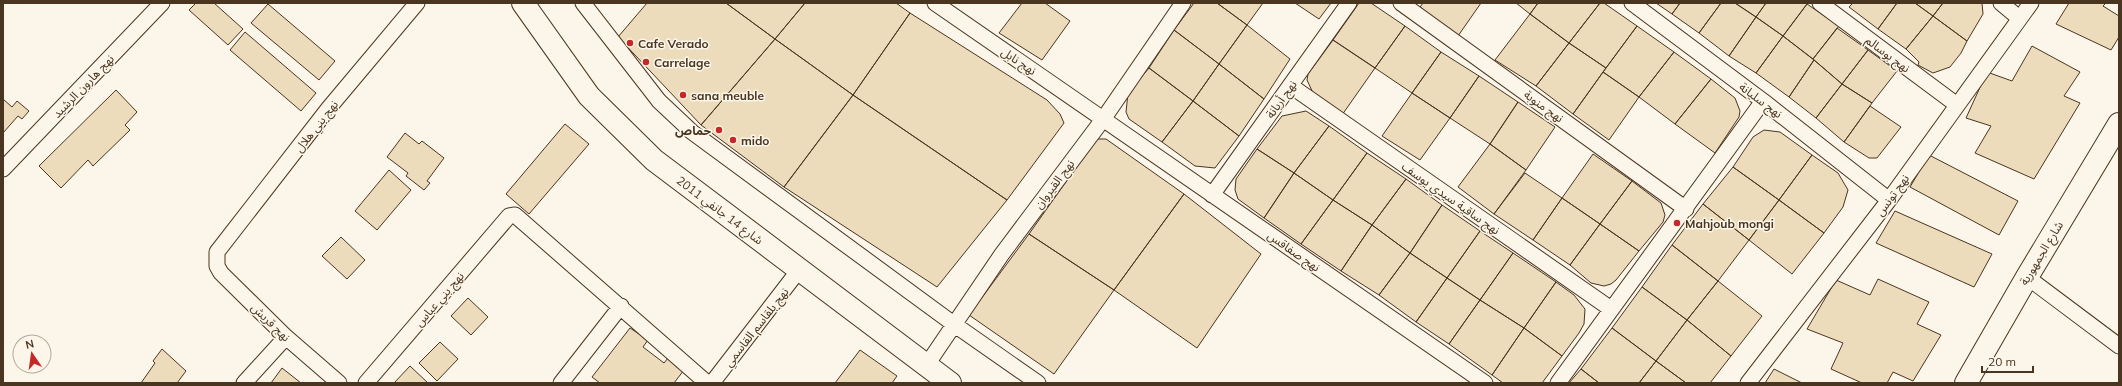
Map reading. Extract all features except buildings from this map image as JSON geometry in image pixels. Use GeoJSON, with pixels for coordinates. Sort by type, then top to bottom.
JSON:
{"type":"FeatureCollection","features":[{"type":"Feature","properties":{"kind":"main road","name":"شارع 14 جانفي 2011"},"geometry":{"type":"LineString","coordinates":[[522,3],[589,96],[654,160],[950,383]]}},
{"type":"Feature","properties":{"kind":"main road","name":"شارع الجمهورية"},"geometry":{"type":"LineString","coordinates":[[1966,383],[2027,277],[2119,124]]}},
{"type":"Feature","properties":{"kind":"street","name":"نهج هارون الرشيد"},"geometry":{"type":"LineString","coordinates":[[3,169],[162,3]]}},
{"type":"Feature","properties":{"kind":"street","name":"نهج بني هلال"},"geometry":{"type":"LineString","coordinates":[[218,252],[328,109],[418,3]]}},
{"type":"Feature","properties":{"kind":"street"},"geometry":{"type":"LineString","coordinates":[[583,3],[659,101],[692,132],[955,325],[1038,383]]}},
{"type":"Feature","properties":{"kind":"street","name":"نهج نابل"},"geometry":{"type":"LineString","coordinates":[[935,3],[1104,118]]}},
{"type":"Feature","properties":{"kind":"street","name":"نهج القيروان"},"geometry":{"type":"LineString","coordinates":[[926,366],[1002,254],[1104,118],[1183,3]]}},
{"type":"Feature","properties":{"kind":"street","name":"نهج أريانة"},"geometry":{"type":"LineString","coordinates":[[1212,195],[1349,3]]}},
{"type":"Feature","properties":{"kind":"street","name":"نهج منوبة"},"geometry":{"type":"LineString","coordinates":[[1401,3],[1686,209]]}},
{"type":"Feature","properties":{"kind":"street","name":"نهج سليانة"},"geometry":{"type":"LineString","coordinates":[[1632,3],[1763,101],[1889,200]]}},
{"type":"Feature","properties":{"kind":"street","name":"نهج بوسالم"},"geometry":{"type":"LineString","coordinates":[[1820,3],[1957,105]]}},
{"type":"Feature","properties":{"kind":"street"},"geometry":{"type":"LineString","coordinates":[[2001,3],[2019,18]]}},
{"type":"Feature","properties":{"kind":"street","name":"نهج تونس"},"geometry":{"type":"LineString","coordinates":[[1748,383],[1889,200],[1957,105],[1993,58],[2019,18],[2031,3]]}},
{"type":"Feature","properties":{"kind":"street","name":"نهج ساقية سيدي يوسف"},"geometry":{"type":"LineString","coordinates":[[1291,86],[1611,309]]}},
{"type":"Feature","properties":{"kind":"street"},"geometry":{"type":"LineString","coordinates":[[1558,383],[1686,209],[1763,101]]}},
{"type":"Feature","properties":{"kind":"street","name":"نهج صفاقس"},"geometry":{"type":"LineString","coordinates":[[1104,118],[1212,195],[1485,383]]}},
{"type":"Feature","properties":{"kind":"street","name":"نهج بني عباس"},"geometry":{"type":"LineString","coordinates":[[366,383],[509,216],[512,215],[515,215],[621,306]]}},
{"type":"Feature","properties":{"kind":"street","name":"نهج قريش"},"geometry":{"type":"LineString","coordinates":[[218,252],[217,266],[221,273],[286,337],[339,383]]}},
{"type":"Feature","properties":{"kind":"street","name":"نهج بلقاسم القاسمي"},"geometry":{"type":"LineString","coordinates":[[712,383],[799,270]]}},
{"type":"Feature","properties":{"kind":"street"},"geometry":{"type":"LineString","coordinates":[[2027,277],[2119,346]]}},
{"type":"Feature","properties":{"kind":"street"},"geometry":{"type":"LineString","coordinates":[[561,383],[621,306],[707,383]]}},
{"type":"Feature","properties":{"kind":"street"},"geometry":{"type":"LineString","coordinates":[[244,383],[286,337]]}},
{"type":"Feature","properties":{"kind":"place","name":"Cafe Verado"},"geometry":{"type":"Point","coordinates":[630,43]}},
{"type":"Feature","properties":{"kind":"place","name":"Carrelage"},"geometry":{"type":"Point","coordinates":[646,62]}},
{"type":"Feature","properties":{"kind":"place","name":"sana meuble"},"geometry":{"type":"Point","coordinates":[683,95]}},
{"type":"Feature","properties":{"kind":"place","name":"حماص"},"geometry":{"type":"Point","coordinates":[719,130]}},
{"type":"Feature","properties":{"kind":"place","name":"mido"},"geometry":{"type":"Point","coordinates":[733,140]}},
{"type":"Feature","properties":{"kind":"place","name":"Mahjoub mongi"},"geometry":{"type":"Point","coordinates":[1677,223]}}]}
